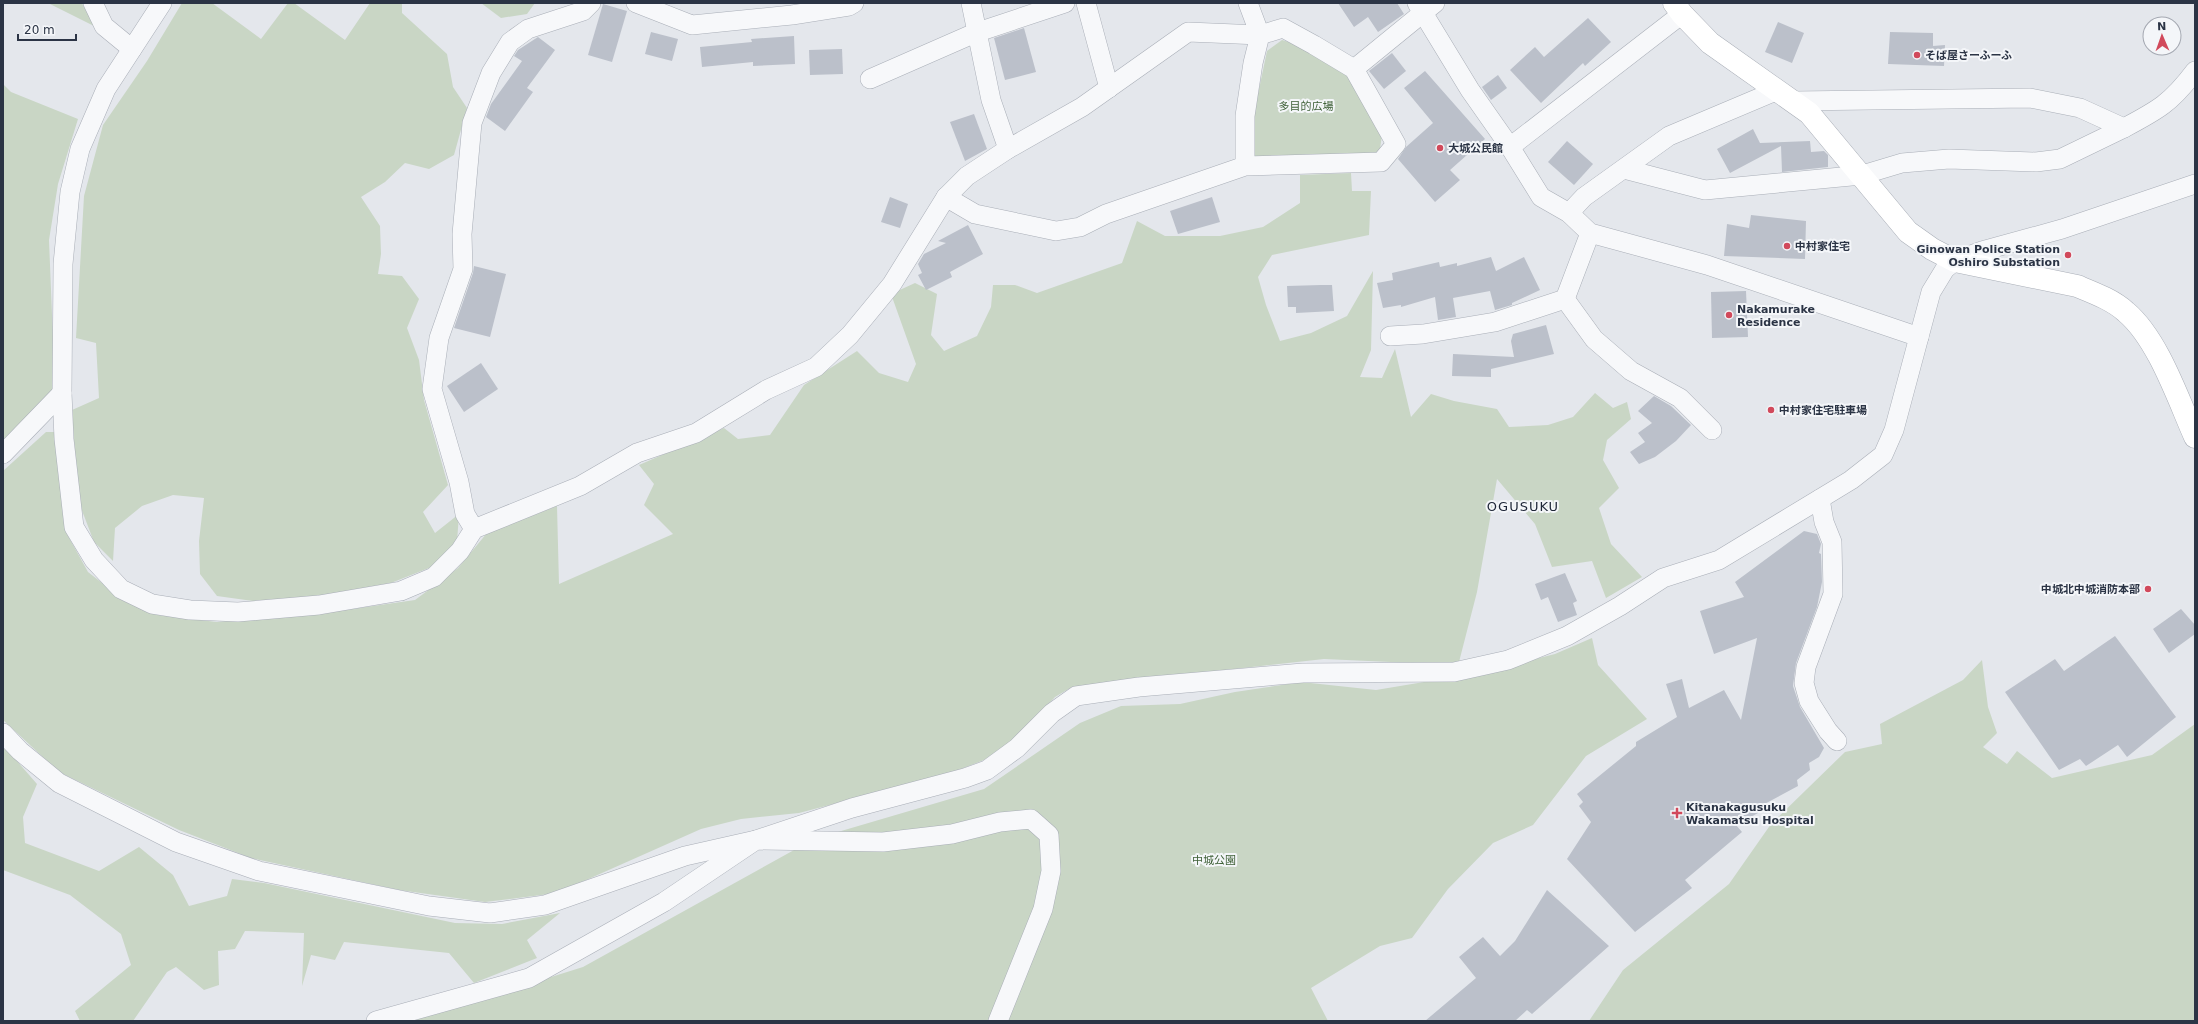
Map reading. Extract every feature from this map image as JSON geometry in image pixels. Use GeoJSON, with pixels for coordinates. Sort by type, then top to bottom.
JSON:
{"type":"FeatureCollection","features":[{"type":"Feature","properties":{"kind":"main road"},"geometry":{"type":"LineString","coordinates":[[1678,9],[1710,43],[1786,95],[1823,128],[1908,232],[1932,249],[1955,261],[2077,286],[2093,292],[2126,311],[2141,327],[2153,344],[2195,437]]}},
{"type":"Feature","properties":{"kind":"street"},"geometry":{"type":"LineString","coordinates":[[93,3],[104,26],[132,49]]}},
{"type":"Feature","properties":{"kind":"street"},"geometry":{"type":"LineString","coordinates":[[162,3],[106,89],[80,149],[70,192],[63,264],[62,393],[64,439],[74,527],[94,560],[121,589],[152,604],[190,610],[238,612],[319,605],[401,591],[434,577],[460,551],[474,529],[580,486],[637,453],[696,433],[766,390],[816,367],[850,335],[892,284],[946,197],[967,176],[1008,149],[1082,107],[1188,32],[1260,34],[1283,28],[1314,44],[1354,69],[1396,144],[1381,162],[1246,166],[1106,214],[1080,227],[1056,231],[975,214],[946,197]]}},
{"type":"Feature","properties":{"kind":"street"},"geometry":{"type":"LineString","coordinates":[[474,529],[465,514],[454,461],[432,389],[439,338],[463,269],[462,234],[472,123],[491,73],[510,42],[528,29],[583,11],[591,3]]}},
{"type":"Feature","properties":{"kind":"street"},"geometry":{"type":"LineString","coordinates":[[636,3],[692,24],[792,15],[849,6],[854,3]]}},
{"type":"Feature","properties":{"kind":"street"},"geometry":{"type":"LineString","coordinates":[[971,3],[975,33],[991,100],[1008,149]]}},
{"type":"Feature","properties":{"kind":"street"},"geometry":{"type":"LineString","coordinates":[[870,79],[975,33],[1065,3]]}},
{"type":"Feature","properties":{"kind":"street"},"geometry":{"type":"LineString","coordinates":[[1086,3],[1109,88]]}},
{"type":"Feature","properties":{"kind":"street"},"geometry":{"type":"LineString","coordinates":[[1246,166],[1245,116],[1253,63],[1260,34],[1248,3]]}},
{"type":"Feature","properties":{"kind":"street"},"geometry":{"type":"LineString","coordinates":[[1354,69],[1425,6],[1470,90],[1510,147],[1541,197],[1569,213],[1590,233],[1707,265],[1919,337]]}},
{"type":"Feature","properties":{"kind":"street"},"geometry":{"type":"LineString","coordinates":[[1510,147],[1678,9]]}},
{"type":"Feature","properties":{"kind":"street"},"geometry":{"type":"LineString","coordinates":[[1624,169],[1706,190],[1862,175],[1902,163],[1949,158],[2036,162],[2060,160],[2162,107],[2179,92],[2195,71]]}},
{"type":"Feature","properties":{"kind":"street"},"geometry":{"type":"LineString","coordinates":[[1569,213],[1584,197],[1669,136],[1786,95],[2030,98],[2080,108],[2103,117],[2124,128]]}},
{"type":"Feature","properties":{"kind":"street"},"geometry":{"type":"LineString","coordinates":[[3,733],[20,751],[59,783],[176,842],[259,871],[429,906],[490,913],[545,905],[685,856],[756,840],[852,808],[965,778],[987,770],[1017,748],[1052,713],[1076,696],[1139,687],[1302,673],[1454,672],[1508,660],[1567,636],[1620,606],[1663,578],[1719,560],[1851,480],[1883,455],[1894,430],[1931,292],[1945,269],[1955,261],[1982,251],[2069,227],[2195,184]]}},
{"type":"Feature","properties":{"kind":"street"},"geometry":{"type":"LineString","coordinates":[[1565,299],[1590,233]]}},
{"type":"Feature","properties":{"kind":"street"},"geometry":{"type":"LineString","coordinates":[[1390,336],[1423,334],[1495,322],[1565,299]]}},
{"type":"Feature","properties":{"kind":"street"},"geometry":{"type":"LineString","coordinates":[[1565,299],[1594,339],[1631,371],[1680,398],[1712,430]]}},
{"type":"Feature","properties":{"kind":"street"},"geometry":{"type":"LineString","coordinates":[[3,454],[62,393]]}},
{"type":"Feature","properties":{"kind":"street"},"geometry":{"type":"LineString","coordinates":[[1820,499],[1824,522],[1832,542],[1833,594],[1806,667],[1804,683],[1809,701],[1828,731],[1837,741]]}},
{"type":"Feature","properties":{"kind":"street"},"geometry":{"type":"LineString","coordinates":[[376,1021],[529,978],[664,902],[756,840],[883,842],[952,834],[1000,822],[1031,819],[1049,835],[1051,871],[1043,909],[998,1021]]}},
{"type":"Feature","properties":{"kind":"green space"},"geometry":{"type":"Polygon","coordinates":[[[48,3],[82,3],[94,26],[48,3]]]}},
{"type":"Feature","properties":{"kind":"green space"},"geometry":{"type":"Polygon","coordinates":[[[182,3],[212,3],[261,39],[288,3],[294,3],[345,40],[370,3],[402,3],[402,13],[447,54],[453,87],[467,108],[454,155],[429,169],[405,163],[385,182],[361,197],[380,226],[381,254],[378,274],[402,276],[419,299],[407,328],[419,360],[424,400],[448,485],[423,512],[435,533],[459,514],[457,542],[434,566],[391,583],[317,596],[253,601],[217,596],[200,574],[199,541],[204,498],[173,495],[142,506],[115,528],[113,561],[94,542],[78,500],[72,410],[99,398],[96,343],[76,338],[84,196],[103,125],[147,61],[182,3]]]}},
{"type":"Feature","properties":{"kind":"green space"},"geometry":{"type":"Polygon","coordinates":[[[481,3],[535,3],[527,14],[501,18],[481,3]]]}},
{"type":"Feature","properties":{"kind":"green space","name":"多目的広場"},"geometry":{"type":"Polygon","coordinates":[[[1282,40],[1305,47],[1345,70],[1382,135],[1379,156],[1253,158],[1254,113],[1267,51],[1282,40]]]}},
{"type":"Feature","properties":{"kind":"green space"},"geometry":{"type":"Polygon","coordinates":[[[3,84],[11,92],[78,119],[58,184],[49,240],[55,389],[3,443],[3,84]]]}},
{"type":"Feature","properties":{"kind":"green space"},"geometry":{"type":"Polygon","coordinates":[[[1351,173],[1352,191],[1371,191],[1369,235],[1272,255],[1258,277],[1266,305],[1280,341],[1311,333],[1347,316],[1373,271],[1371,350],[1360,377],[1382,378],[1395,349],[1411,417],[1431,394],[1454,401],[1497,409],[1509,427],[1548,425],[1573,417],[1595,393],[1613,408],[1627,402],[1631,419],[1607,440],[1603,460],[1619,488],[1599,508],[1611,544],[1642,577],[1606,598],[1592,561],[1552,567],[1535,524],[1497,479],[1477,592],[1459,662],[1413,663],[1324,659],[1072,687],[1055,697],[1020,735],[984,760],[948,774],[799,813],[741,819],[701,829],[557,893],[485,902],[399,890],[251,858],[179,830],[59,772],[3,720],[3,471],[46,432],[57,432],[67,534],[88,572],[120,597],[158,615],[217,622],[338,611],[415,600],[458,568],[487,533],[557,506],[559,584],[673,534],[644,505],[654,484],[639,465],[724,428],[738,439],[770,435],[804,385],[857,351],[879,373],[908,382],[916,364],[891,294],[915,283],[937,294],[931,335],[944,351],[977,336],[991,307],[993,285],[1015,285],[1037,293],[1122,263],[1137,221],[1165,236],[1220,236],[1263,227],[1300,203],[1300,175],[1351,173]]]}},
{"type":"Feature","properties":{"kind":"green space","name":"中城公園"},"geometry":{"type":"Polygon","coordinates":[[[1592,638],[1598,665],[1647,719],[1586,756],[1533,825],[1493,843],[1448,889],[1412,938],[1380,946],[1311,988],[1328,1021],[410,1021],[583,967],[814,839],[984,789],[1080,723],[1121,706],[1180,704],[1235,692],[1301,682],[1376,690],[1478,673],[1555,654],[1592,638]]]}},
{"type":"Feature","properties":{"kind":"green space"},"geometry":{"type":"Polygon","coordinates":[[[1982,660],[1988,707],[1997,733],[1983,747],[2007,764],[2017,751],[2052,778],[2152,755],[2195,724],[2195,1021],[1589,1021],[1623,970],[1729,884],[1771,824],[1845,752],[1882,744],[1880,724],[1963,680],[1982,660]]]}},
{"type":"Feature","properties":{"kind":"green space"},"geometry":{"type":"Polygon","coordinates":[[[3,745],[37,784],[23,817],[25,843],[99,871],[139,847],[173,875],[189,906],[227,896],[232,879],[264,883],[455,923],[502,924],[560,913],[527,940],[537,958],[474,983],[449,953],[344,942],[335,960],[311,955],[302,986],[304,933],[245,931],[235,949],[218,951],[219,985],[204,990],[176,967],[167,972],[133,1021],[80,1021],[75,1011],[131,965],[121,934],[70,895],[3,870],[3,745]]]}},
{"type":"Feature","properties":{"kind":"building"},"geometry":{"type":"Polygon","coordinates":[[[1338,3],[1397,3],[1404,14],[1378,32],[1368,17],[1354,27],[1338,3]]]}},
{"type":"Feature","properties":{"kind":"building"},"geometry":{"type":"Polygon","coordinates":[[[603,4],[627,11],[612,62],[588,55],[603,4]]]}},
{"type":"Feature","properties":{"kind":"building"},"geometry":{"type":"Polygon","coordinates":[[[1588,18],[1611,42],[1585,66],[1583,63],[1541,103],[1510,70],[1535,47],[1544,57],[1588,18]]]}},
{"type":"Feature","properties":{"kind":"building"},"geometry":{"type":"Polygon","coordinates":[[[1778,22],[1804,33],[1792,63],[1765,52],[1778,22]]]}},
{"type":"Feature","properties":{"kind":"building"},"geometry":{"type":"Polygon","coordinates":[[[1024,28],[1036,72],[1005,80],[994,38],[1024,28]]]}},
{"type":"Feature","properties":{"kind":"building"},"geometry":{"type":"Polygon","coordinates":[[[651,32],[678,39],[672,61],[645,54],[651,32]]]}},
{"type":"Feature","properties":{"kind":"building","name":"そば屋さーふーふ"},"geometry":{"type":"Polygon","coordinates":[[[1890,32],[1933,33],[1933,46],[1945,45],[1944,66],[1888,64],[1890,32]]]}},
{"type":"Feature","properties":{"kind":"building"},"geometry":{"type":"Polygon","coordinates":[[[794,36],[795,64],[753,66],[753,62],[702,67],[700,47],[752,42],[751,39],[794,36]]]}},
{"type":"Feature","properties":{"kind":"building"},"geometry":{"type":"Polygon","coordinates":[[[538,37],[555,50],[527,88],[533,92],[505,131],[486,117],[491,104],[522,61],[514,56],[518,50],[538,37]]]}},
{"type":"Feature","properties":{"kind":"building"},"geometry":{"type":"Polygon","coordinates":[[[842,49],[843,74],[810,75],[809,50],[842,49]]]}},
{"type":"Feature","properties":{"kind":"building"},"geometry":{"type":"Polygon","coordinates":[[[1392,53],[1406,71],[1384,89],[1369,71],[1392,53]]]}},
{"type":"Feature","properties":{"kind":"building","name":"大城公民館"},"geometry":{"type":"Polygon","coordinates":[[[1425,71],[1485,139],[1450,170],[1460,180],[1435,202],[1398,159],[1406,147],[1433,123],[1404,88],[1425,71]]]}},
{"type":"Feature","properties":{"kind":"building"},"geometry":{"type":"Polygon","coordinates":[[[1498,75],[1507,88],[1491,100],[1482,87],[1498,75]]]}},
{"type":"Feature","properties":{"kind":"building"},"geometry":{"type":"Polygon","coordinates":[[[974,114],[987,149],[965,161],[950,122],[974,114]]]}},
{"type":"Feature","properties":{"kind":"building"},"geometry":{"type":"Polygon","coordinates":[[[1753,129],[1760,143],[1810,141],[1811,152],[1824,151],[1828,155],[1828,167],[1782,172],[1781,146],[1730,173],[1717,149],[1753,129]]]}},
{"type":"Feature","properties":{"kind":"building"},"geometry":{"type":"Polygon","coordinates":[[[1567,141],[1593,164],[1574,185],[1548,162],[1567,141]]]}},
{"type":"Feature","properties":{"kind":"building"},"geometry":{"type":"Polygon","coordinates":[[[890,197],[908,204],[900,228],[881,222],[890,197]]]}},
{"type":"Feature","properties":{"kind":"building"},"geometry":{"type":"Polygon","coordinates":[[[1212,197],[1220,222],[1178,234],[1170,211],[1212,197]]]}},
{"type":"Feature","properties":{"kind":"building","name":"中村家住宅"},"geometry":{"type":"Polygon","coordinates":[[[1751,215],[1806,221],[1805,259],[1724,256],[1727,224],[1749,228],[1751,215]]]}},
{"type":"Feature","properties":{"kind":"building"},"geometry":{"type":"Polygon","coordinates":[[[968,225],[983,254],[950,272],[952,277],[926,290],[918,275],[922,273],[918,264],[924,254],[946,243],[938,241],[968,225]]]}},
{"type":"Feature","properties":{"kind":"building"},"geometry":{"type":"Polygon","coordinates":[[[1491,257],[1496,271],[1524,257],[1540,290],[1512,303],[1512,305],[1495,310],[1490,291],[1453,298],[1456,317],[1438,320],[1435,297],[1401,307],[1401,305],[1383,308],[1377,283],[1393,280],[1392,273],[1439,262],[1440,267],[1457,263],[1457,266],[1491,257]]]}},
{"type":"Feature","properties":{"kind":"building"},"geometry":{"type":"Polygon","coordinates":[[[474,266],[506,274],[490,337],[454,328],[474,266]]]}},
{"type":"Feature","properties":{"kind":"building"},"geometry":{"type":"Polygon","coordinates":[[[1332,285],[1334,311],[1296,313],[1296,307],[1288,307],[1287,286],[1332,285]]]}},
{"type":"Feature","properties":{"kind":"building","name":"Nakamurake Residence"},"geometry":{"type":"Polygon","coordinates":[[[1746,291],[1748,337],[1712,338],[1711,292],[1746,291]]]}},
{"type":"Feature","properties":{"kind":"building"},"geometry":{"type":"Polygon","coordinates":[[[1546,325],[1554,354],[1491,369],[1491,377],[1452,376],[1453,354],[1514,357],[1511,341],[1513,334],[1546,325]]]}},
{"type":"Feature","properties":{"kind":"building"},"geometry":{"type":"Polygon","coordinates":[[[481,363],[498,389],[464,412],[447,386],[481,363]]]}},
{"type":"Feature","properties":{"kind":"building"},"geometry":{"type":"Polygon","coordinates":[[[1654,396],[1671,406],[1691,425],[1676,441],[1655,457],[1639,464],[1630,452],[1645,442],[1638,433],[1652,423],[1638,411],[1654,396]]]}},
{"type":"Feature","properties":{"kind":"building"},"geometry":{"type":"Polygon","coordinates":[[[1804,531],[1817,534],[1821,544],[1819,553],[1821,554],[1822,582],[1817,607],[1796,663],[1793,686],[1800,707],[1824,748],[1819,757],[1809,763],[1810,770],[1797,780],[1798,786],[1757,808],[1758,813],[1736,825],[1742,832],[1685,880],[1692,888],[1635,932],[1567,859],[1591,822],[1579,806],[1583,802],[1577,794],[1636,746],[1636,742],[1677,717],[1666,684],[1682,679],[1689,708],[1724,690],[1741,720],[1757,638],[1714,654],[1700,611],[1744,597],[1735,582],[1804,531]]]}},
{"type":"Feature","properties":{"kind":"building"},"geometry":{"type":"Polygon","coordinates":[[[1565,573],[1577,601],[1573,603],[1577,615],[1558,622],[1548,597],[1541,600],[1535,584],[1565,573]]]}},
{"type":"Feature","properties":{"kind":"building"},"geometry":{"type":"Polygon","coordinates":[[[2181,609],[2195,625],[2195,634],[2169,653],[2153,629],[2181,609]]]}},
{"type":"Feature","properties":{"kind":"building"},"geometry":{"type":"Polygon","coordinates":[[[2115,636],[2176,717],[2127,757],[2118,745],[2086,766],[2080,759],[2059,770],[2005,692],[2055,659],[2064,671],[2115,636]]]}},
{"type":"Feature","properties":{"kind":"building"},"geometry":{"type":"Polygon","coordinates":[[[1547,890],[1609,946],[1532,1014],[1527,1010],[1515,1021],[1425,1021],[1476,978],[1459,957],[1483,937],[1500,956],[1515,941],[1547,890]]]}},
{"type":"Feature","properties":{"kind":"place","name":"そば屋さーふーふ"},"geometry":{"type":"Point","coordinates":[1917,55]}},
{"type":"Feature","properties":{"kind":"place","name":"大城公民館"},"geometry":{"type":"Point","coordinates":[1440,148]}},
{"type":"Feature","properties":{"kind":"place","name":"中村家住宅"},"geometry":{"type":"Point","coordinates":[1787,246]}},
{"type":"Feature","properties":{"kind":"place","name":"Ginowan Police Station Oshiro Substation"},"geometry":{"type":"Point","coordinates":[2068,255]}},
{"type":"Feature","properties":{"kind":"place","name":"Nakamurake Residence"},"geometry":{"type":"Point","coordinates":[1729,315]}},
{"type":"Feature","properties":{"kind":"place","name":"中村家住宅駐車場"},"geometry":{"type":"Point","coordinates":[1771,410]}},
{"type":"Feature","properties":{"kind":"place","name":"中城北中城消防本部"},"geometry":{"type":"Point","coordinates":[2148,589]}},
{"type":"Feature","properties":{"kind":"place","name":"Kitanakagusuku Wakamatsu Hospital"},"geometry":{"type":"Point","coordinates":[1677,813]}},
{"type":"Feature","properties":{"kind":"district","name":"OGUSUKU"},"geometry":{"type":"Point","coordinates":[1523,506]}}]}
